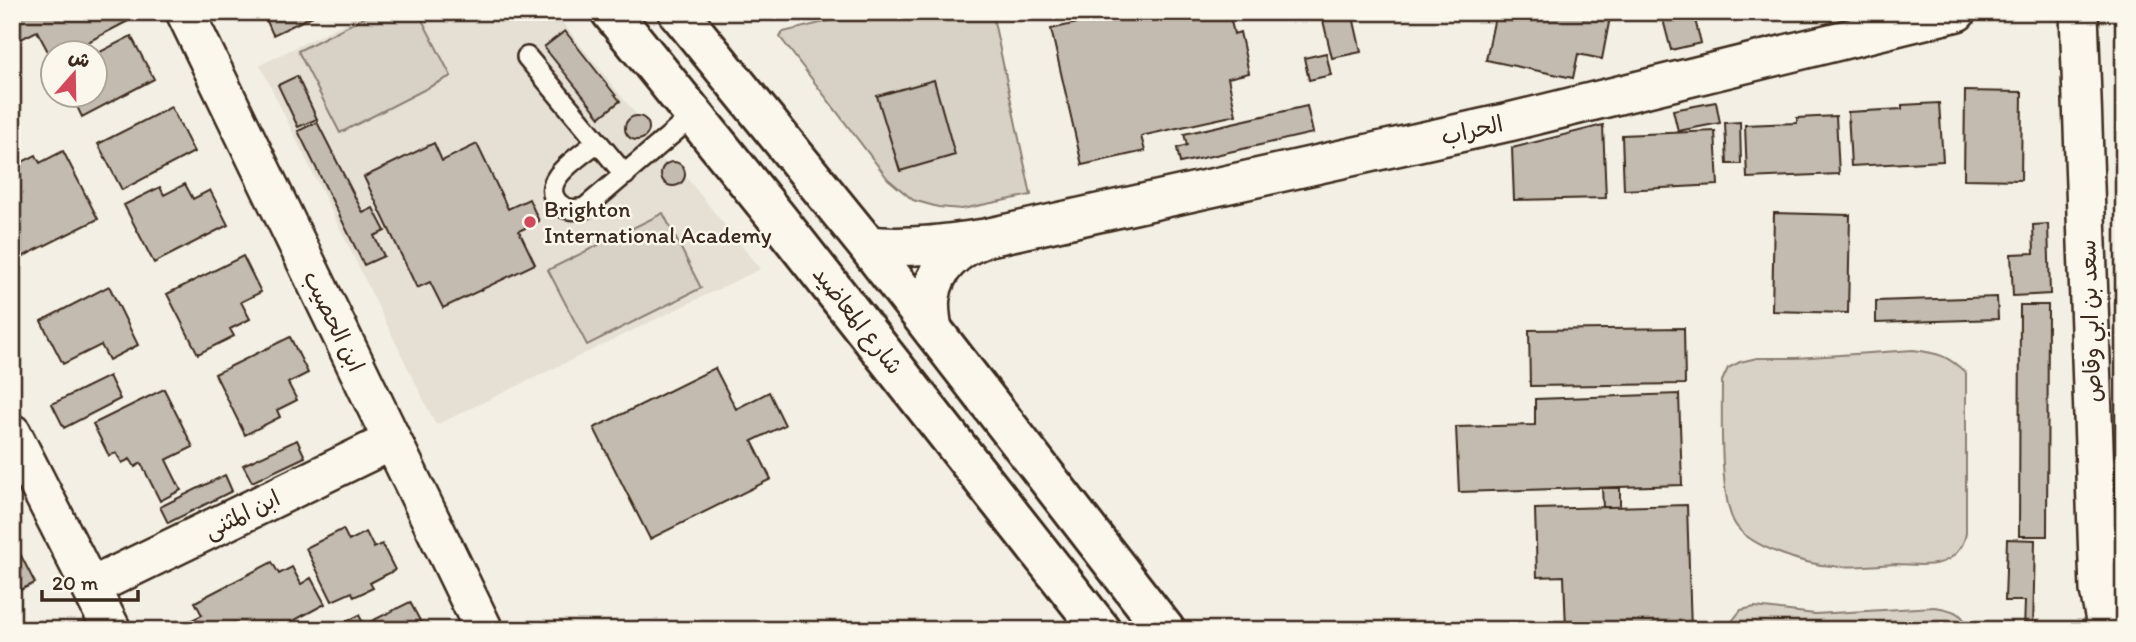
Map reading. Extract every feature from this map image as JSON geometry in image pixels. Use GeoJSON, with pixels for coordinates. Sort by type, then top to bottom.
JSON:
{"type":"FeatureCollection","features":[{"type":"Feature","properties":{"kind":"street","name":"ابن الحصيب"},"geometry":{"type":"LineString","coordinates":[[185,12],[484,630]]}},
{"type":"Feature","properties":{"kind":"street","name":"شارع المعاضيد"},"geometry":{"type":"LineString","coordinates":[[611,12],[1101,630]]}},
{"type":"Feature","properties":{"kind":"street"},"geometry":{"type":"LineString","coordinates":[[678,12],[867,245],[1165,630]]}},
{"type":"Feature","properties":{"kind":"street","name":"الحراب"},"geometry":{"type":"LineString","coordinates":[[867,245],[926,247],[985,239],[1509,122],[1956,12]]}},
{"type":"Feature","properties":{"kind":"street","name":"سعد بن ابي وقاص"},"geometry":{"type":"LineString","coordinates":[[2079,12],[2099,590],[2107,630]]}},
{"type":"Feature","properties":{"kind":"street","name":"الحراب"},"geometry":{"type":"LineString","coordinates":[[933,331],[930,299],[935,280],[960,250],[985,239]]}},
{"type":"Feature","properties":{"kind":"street"},"geometry":{"type":"LineString","coordinates":[[12,433],[112,630]]}},
{"type":"Feature","properties":{"kind":"street","name":"ابن المثنى"},"geometry":{"type":"LineString","coordinates":[[91,587],[392,441]]}},
{"type":"Feature","properties":{"kind":"lane"},"geometry":{"type":"LineString","coordinates":[[527,57],[625,176]]}},
{"type":"Feature","properties":{"kind":"lane"},"geometry":{"type":"LineString","coordinates":[[597,142],[555,178],[551,188],[554,199],[564,208],[585,208],[694,116]]}},
{"type":"Feature","properties":{"kind":"shaded area","name":"Brighton International Academy"},"geometry":{"type":"Polygon","coordinates":[[[367,12],[554,12],[638,117],[647,121],[649,130],[644,138],[666,164],[675,162],[682,167],[685,176],[760,269],[436,425],[260,65],[367,12]]]}},
{"type":"Feature","properties":{"kind":"shaded area"},"geometry":{"type":"Polygon","coordinates":[[[375,12],[418,12],[451,76],[340,133],[298,51],[375,12]]]}},
{"type":"Feature","properties":{"kind":"shaded area"},"geometry":{"type":"Polygon","coordinates":[[[866,12],[992,12],[1031,195],[962,209],[938,207],[913,200],[888,179],[780,37],[783,32],[866,12]]]}},
{"type":"Feature","properties":{"kind":"shaded area"},"geometry":{"type":"Polygon","coordinates":[[[663,213],[701,288],[587,345],[548,270],[663,213]]]}},
{"type":"Feature","properties":{"kind":"shaded area"},"geometry":{"type":"Polygon","coordinates":[[[1913,350],[1942,356],[1966,373],[1966,533],[1957,552],[1949,559],[1929,565],[1821,565],[1779,553],[1742,532],[1730,512],[1724,476],[1722,381],[1728,368],[1757,358],[1913,350]]]}},
{"type":"Feature","properties":{"kind":"shaded area"},"geometry":{"type":"Polygon","coordinates":[[[1755,607],[1815,614],[1934,607],[1951,610],[1960,615],[1967,630],[1725,630],[1741,610],[1755,607]]]}},
{"type":"Feature","properties":{"kind":"building"},"geometry":{"type":"Polygon","coordinates":[[[12,12],[123,12],[128,21],[96,38],[41,38],[37,31],[15,42],[12,38],[12,12]]]}},
{"type":"Feature","properties":{"kind":"building"},"geometry":{"type":"Polygon","coordinates":[[[263,12],[321,12],[273,35],[263,12]]]}},
{"type":"Feature","properties":{"kind":"building"},"geometry":{"type":"Polygon","coordinates":[[[1125,12],[1229,12],[1234,34],[1240,32],[1249,73],[1228,78],[1236,115],[1141,136],[1145,151],[1082,165],[1051,29],[1125,12]]]}},
{"type":"Feature","properties":{"kind":"building"},"geometry":{"type":"Polygon","coordinates":[[[1321,12],[1352,12],[1361,52],[1332,58],[1321,12]]]}},
{"type":"Feature","properties":{"kind":"building"},"geometry":{"type":"Polygon","coordinates":[[[1496,12],[1611,12],[1602,59],[1578,54],[1573,78],[1486,60],[1496,12]]]}},
{"type":"Feature","properties":{"kind":"building"},"geometry":{"type":"Polygon","coordinates":[[[1661,12],[1693,12],[1701,43],[1671,50],[1661,12]]]}},
{"type":"Feature","properties":{"kind":"building"},"geometry":{"type":"Polygon","coordinates":[[[565,31],[620,101],[600,117],[544,47],[565,31]]]}},
{"type":"Feature","properties":{"kind":"building"},"geometry":{"type":"Polygon","coordinates":[[[131,36],[154,79],[108,103],[108,48],[131,36]]]}},
{"type":"Feature","properties":{"kind":"building"},"geometry":{"type":"Polygon","coordinates":[[[1326,53],[1331,75],[1309,80],[1304,58],[1326,53]]]}},
{"type":"Feature","properties":{"kind":"building"},"geometry":{"type":"Polygon","coordinates":[[[297,76],[317,119],[298,127],[278,85],[297,76]]]}},
{"type":"Feature","properties":{"kind":"building"},"geometry":{"type":"Polygon","coordinates":[[[934,80],[955,155],[900,171],[877,96],[934,80]]]}},
{"type":"Feature","properties":{"kind":"building"},"geometry":{"type":"Polygon","coordinates":[[[1965,91],[2022,92],[2021,180],[1964,179],[1965,91]]]}},
{"type":"Feature","properties":{"kind":"building"},"geometry":{"type":"Polygon","coordinates":[[[1716,102],[1720,123],[1678,131],[1673,110],[1716,102]]]}},
{"type":"Feature","properties":{"kind":"building"},"geometry":{"type":"Polygon","coordinates":[[[1939,103],[1943,161],[1851,166],[1848,112],[1902,109],[1902,105],[1939,103]]]}},
{"type":"Feature","properties":{"kind":"building"},"geometry":{"type":"Polygon","coordinates":[[[1307,106],[1313,133],[1180,163],[1177,148],[1187,145],[1184,134],[1307,106]]]}},
{"type":"Feature","properties":{"kind":"building"},"geometry":{"type":"Polygon","coordinates":[[[171,107],[194,152],[122,190],[98,144],[171,107]]]}},
{"type":"Feature","properties":{"kind":"building"},"geometry":{"type":"Polygon","coordinates":[[[78,108],[99,108],[82,117],[78,108]]]}},
{"type":"Feature","properties":{"kind":"building"},"geometry":{"type":"Polygon","coordinates":[[[637,116],[645,120],[649,128],[645,136],[637,140],[629,136],[625,128],[629,120],[637,116]]]}},
{"type":"Feature","properties":{"kind":"building"},"geometry":{"type":"Polygon","coordinates":[[[1836,116],[1839,174],[1747,178],[1745,125],[1797,123],[1797,118],[1836,116]]]}},
{"type":"Feature","properties":{"kind":"building"},"geometry":{"type":"Polygon","coordinates":[[[317,122],[363,213],[373,208],[385,231],[374,236],[384,256],[364,265],[298,131],[317,122]]]}},
{"type":"Feature","properties":{"kind":"building"},"geometry":{"type":"Polygon","coordinates":[[[1740,122],[1741,164],[1727,164],[1725,123],[1740,122]]]}},
{"type":"Feature","properties":{"kind":"building"},"geometry":{"type":"Polygon","coordinates":[[[1603,125],[1606,198],[1514,200],[1512,148],[1603,125]]]}},
{"type":"Feature","properties":{"kind":"building"},"geometry":{"type":"Polygon","coordinates":[[[1715,131],[1718,185],[1624,190],[1622,135],[1715,131]]]}},
{"type":"Feature","properties":{"kind":"building"},"geometry":{"type":"Polygon","coordinates":[[[434,143],[442,161],[477,144],[508,209],[529,199],[539,221],[519,231],[535,264],[443,308],[430,282],[417,288],[364,177],[434,143]]]}},
{"type":"Feature","properties":{"kind":"building"},"geometry":{"type":"Polygon","coordinates":[[[63,151],[98,219],[12,262],[12,167],[36,155],[40,163],[63,151]]]}},
{"type":"Feature","properties":{"kind":"building"},"geometry":{"type":"Polygon","coordinates":[[[673,162],[681,166],[685,174],[681,182],[673,186],[665,182],[661,174],[665,166],[673,162]]]}},
{"type":"Feature","properties":{"kind":"building"},"geometry":{"type":"Polygon","coordinates":[[[185,184],[193,199],[210,190],[228,225],[154,263],[124,205],[160,187],[164,195],[185,184]]]}},
{"type":"Feature","properties":{"kind":"building"},"geometry":{"type":"Polygon","coordinates":[[[1774,213],[1850,215],[1848,313],[1772,311],[1774,213]]]}},
{"type":"Feature","properties":{"kind":"building"},"geometry":{"type":"Polygon","coordinates":[[[2048,224],[2050,294],[2013,296],[2011,254],[2034,253],[2033,225],[2048,224]]]}},
{"type":"Feature","properties":{"kind":"building"},"geometry":{"type":"Polygon","coordinates":[[[243,256],[261,292],[241,302],[250,319],[230,329],[234,336],[198,354],[167,294],[243,256]]]}},
{"type":"Feature","properties":{"kind":"building"},"geometry":{"type":"Polygon","coordinates":[[[109,286],[138,345],[109,360],[101,345],[63,364],[41,321],[109,286]]]}},
{"type":"Feature","properties":{"kind":"building"},"geometry":{"type":"Polygon","coordinates":[[[1997,297],[1998,319],[1876,323],[1876,301],[1997,297]]]}},
{"type":"Feature","properties":{"kind":"building"},"geometry":{"type":"Polygon","coordinates":[[[2020,305],[2048,305],[2047,536],[2019,536],[2020,305]]]}},
{"type":"Feature","properties":{"kind":"building"},"geometry":{"type":"Polygon","coordinates":[[[1684,328],[1685,384],[1530,386],[1529,330],[1684,328]]]}},
{"type":"Feature","properties":{"kind":"building"},"geometry":{"type":"Polygon","coordinates":[[[290,337],[308,373],[288,383],[297,400],[277,410],[280,417],[245,435],[215,374],[290,337]]]}},
{"type":"Feature","properties":{"kind":"building"},"geometry":{"type":"Polygon","coordinates":[[[715,368],[736,409],[769,392],[785,425],[752,441],[771,479],[650,539],[594,428],[715,368]]]}},
{"type":"Feature","properties":{"kind":"building"},"geometry":{"type":"Polygon","coordinates":[[[109,376],[120,399],[64,428],[52,404],[109,376]]]}},
{"type":"Feature","properties":{"kind":"building"},"geometry":{"type":"Polygon","coordinates":[[[164,389],[193,447],[166,460],[181,490],[160,501],[141,463],[135,467],[130,459],[122,463],[116,453],[109,456],[93,424],[164,389]]]}},
{"type":"Feature","properties":{"kind":"building"},"geometry":{"type":"Polygon","coordinates":[[[1679,394],[1682,485],[1459,492],[1456,427],[1535,425],[1535,399],[1679,394]]]}},
{"type":"Feature","properties":{"kind":"building"},"geometry":{"type":"Polygon","coordinates":[[[297,440],[305,457],[252,482],[243,465],[297,440]]]}},
{"type":"Feature","properties":{"kind":"building"},"geometry":{"type":"Polygon","coordinates":[[[225,475],[232,491],[168,523],[160,507],[225,475]]]}},
{"type":"Feature","properties":{"kind":"building"},"geometry":{"type":"Polygon","coordinates":[[[1620,487],[1620,507],[1603,507],[1602,488],[1620,487]]]}},
{"type":"Feature","properties":{"kind":"building"},"geometry":{"type":"Polygon","coordinates":[[[1687,505],[1691,630],[1566,630],[1564,576],[1537,577],[1535,509],[1687,505]]]}},
{"type":"Feature","properties":{"kind":"building"},"geometry":{"type":"Polygon","coordinates":[[[343,529],[349,541],[366,532],[374,548],[382,544],[395,570],[370,583],[373,588],[354,597],[352,592],[332,601],[306,548],[343,529]]]}},
{"type":"Feature","properties":{"kind":"building"},"geometry":{"type":"Polygon","coordinates":[[[12,538],[35,583],[12,594],[12,538]]]}},
{"type":"Feature","properties":{"kind":"building"},"geometry":{"type":"Polygon","coordinates":[[[2007,539],[2035,540],[2033,630],[2024,630],[2025,601],[2005,601],[2007,539]]]}},
{"type":"Feature","properties":{"kind":"building"},"geometry":{"type":"Polygon","coordinates":[[[272,562],[279,574],[292,567],[301,584],[311,578],[325,604],[276,630],[192,630],[188,622],[202,615],[195,602],[272,562]]]}},
{"type":"Feature","properties":{"kind":"building"},"geometry":{"type":"Polygon","coordinates":[[[410,602],[425,630],[330,630],[359,615],[364,625],[410,602]]]}},
{"type":"Feature","properties":{"kind":"place","name":"Brighton International Academy"},"geometry":{"type":"Point","coordinates":[530,222]}}]}
